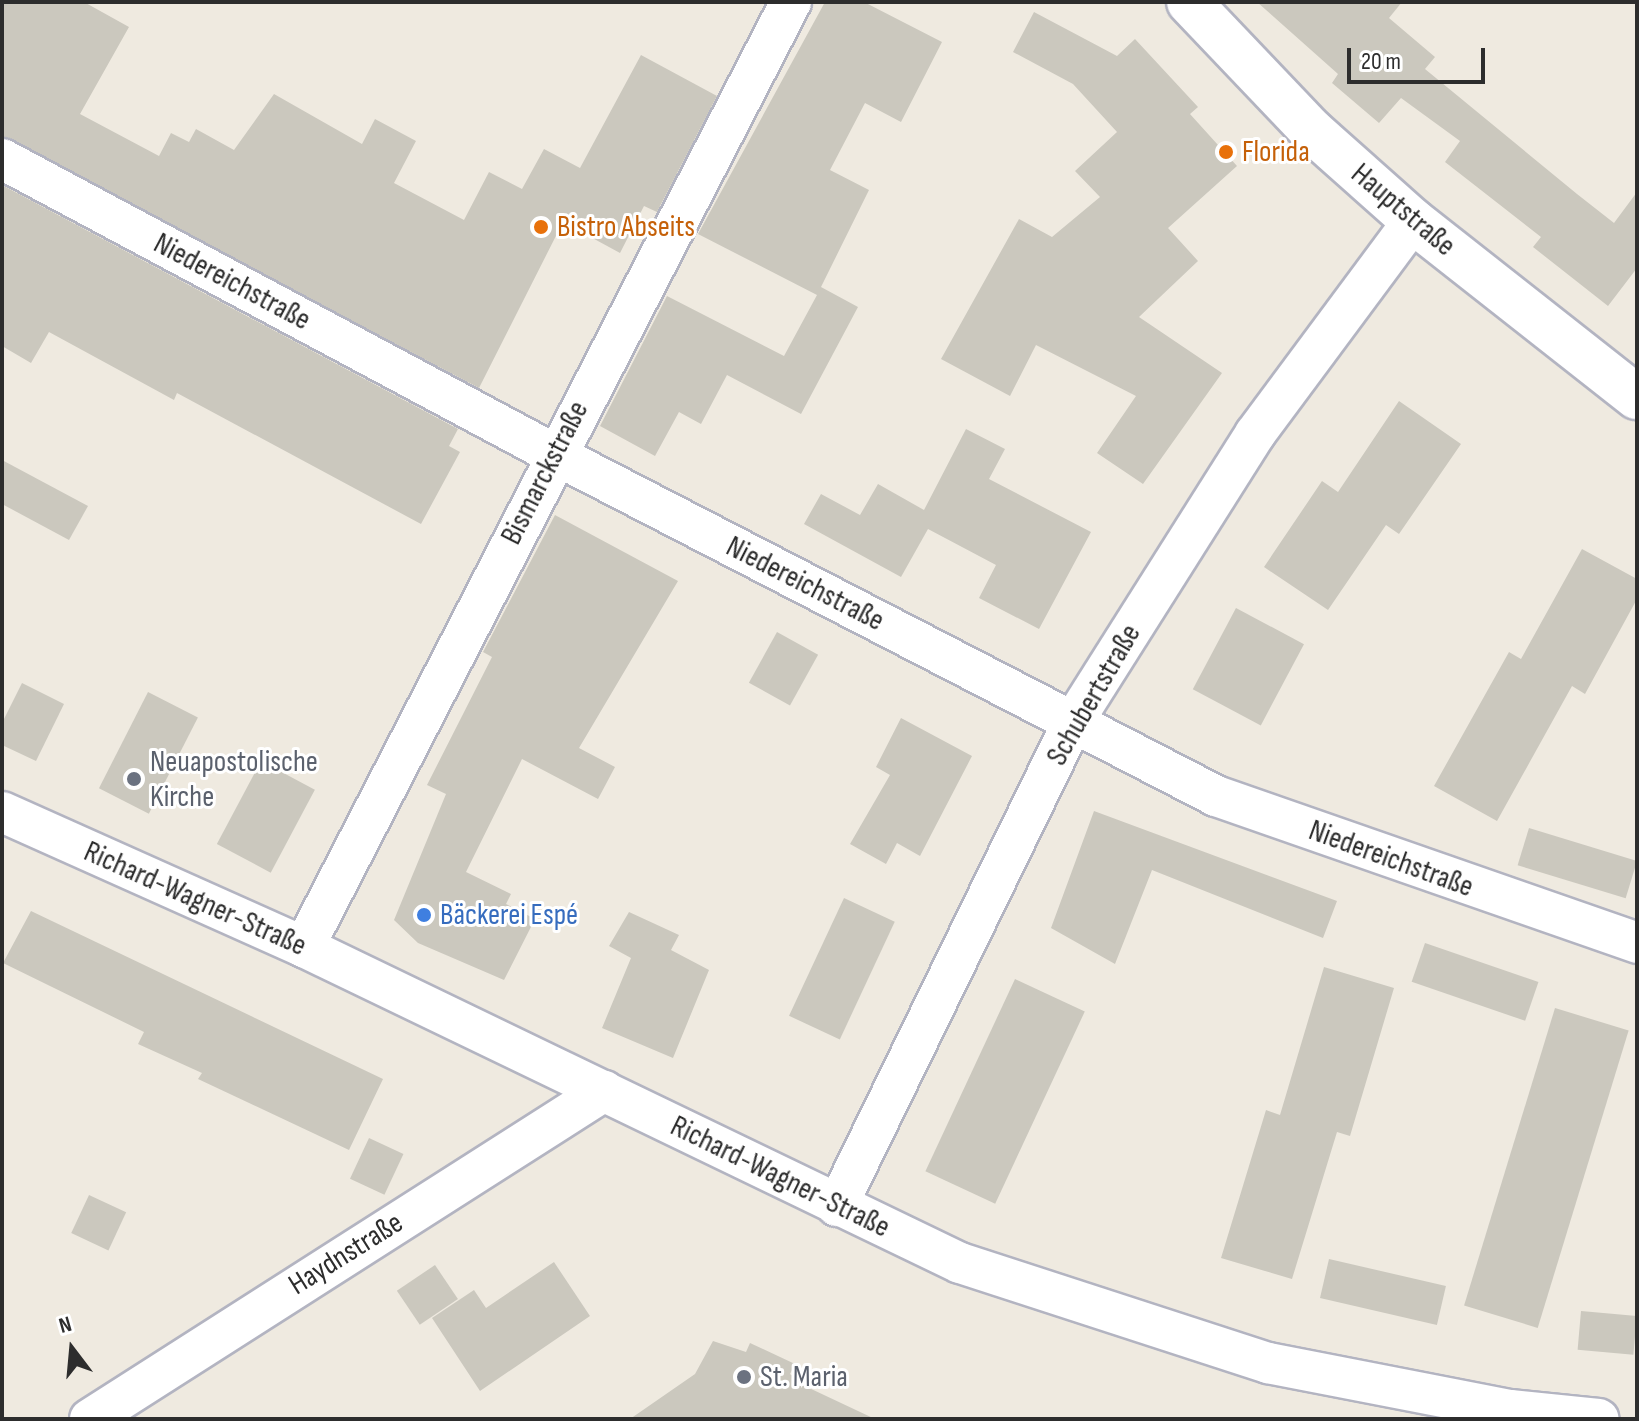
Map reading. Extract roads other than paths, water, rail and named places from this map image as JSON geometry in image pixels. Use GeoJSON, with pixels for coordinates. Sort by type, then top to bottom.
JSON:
{"type":"FeatureCollection","features":[{"type":"Feature","properties":{"kind":"street","name":"Bismarckstraße"},"geometry":{"type":"LineString","coordinates":[[304,947],[554,454],[791,2]]}},
{"type":"Feature","properties":{"kind":"street","name":"Hauptstraße"},"geometry":{"type":"LineString","coordinates":[[1205,8],[1312,131],[1413,221],[1637,397]]}},
{"type":"Feature","properties":{"kind":"street","name":"Niedereichstraße"},"geometry":{"type":"LineString","coordinates":[[2,159],[554,454],[1216,796],[1637,943]]}},
{"type":"Feature","properties":{"kind":"street","name":"Schubertstraße"},"geometry":{"type":"LineString","coordinates":[[837,1206],[1073,722],[1255,434],[1413,221]]}},
{"type":"Feature","properties":{"kind":"street","name":"Richard-Wagner-Straße"},"geometry":{"type":"LineString","coordinates":[[2,812],[304,947],[960,1263],[1268,1363],[1510,1410],[1599,1419]]}},
{"type":"Feature","properties":{"kind":"street","name":"Haydnstraße"},"geometry":{"type":"LineString","coordinates":[[90,1419],[604,1091]]}},
{"type":"Feature","properties":{"kind":"place","name":"Florida"},"geometry":{"type":"Point","coordinates":[1226,152]}},
{"type":"Feature","properties":{"kind":"place","name":"Bistro Abseits"},"geometry":{"type":"Point","coordinates":[541,227]}},
{"type":"Feature","properties":{"kind":"place","name":"Neuapostolische Kirche"},"geometry":{"type":"Point","coordinates":[134,779]}},
{"type":"Feature","properties":{"kind":"place","name":"Bäckerei Espé"},"geometry":{"type":"Point","coordinates":[424,915]}},
{"type":"Feature","properties":{"kind":"place","name":"St. Maria"},"geometry":{"type":"Point","coordinates":[744,1377]}}]}
